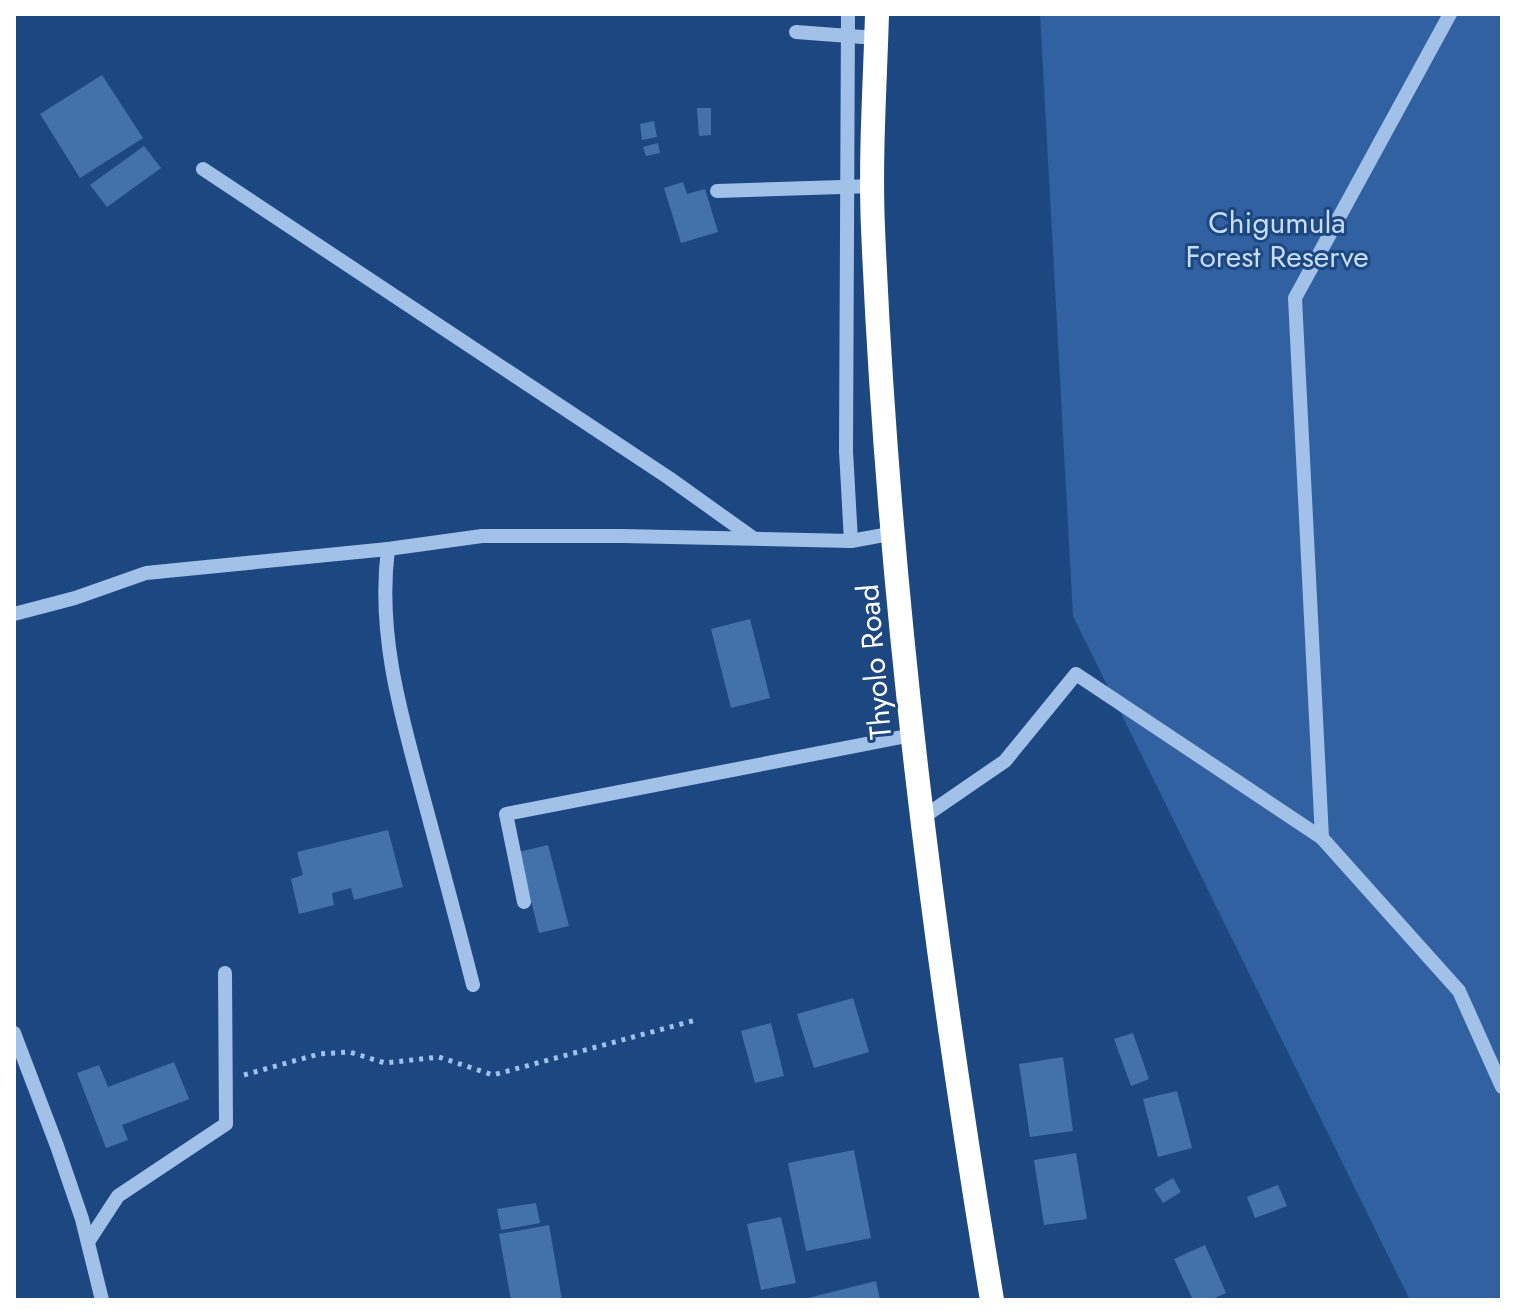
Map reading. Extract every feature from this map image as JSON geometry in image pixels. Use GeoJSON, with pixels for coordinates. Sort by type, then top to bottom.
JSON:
{"type":"FeatureCollection","features":[{"type":"Feature","properties":{"kind":"highway","name":"Thyolo Road"},"geometry":{"type":"LineString","coordinates":[[877,26],[873,225],[884,409],[912,735],[955,1077],[992,1300]]}},
{"type":"Feature","properties":{"kind":"street"},"geometry":{"type":"LineString","coordinates":[[848,14],[846,451],[851,541]]}},
{"type":"Feature","properties":{"kind":"street"},"geometry":{"type":"LineString","coordinates":[[1322,838],[1295,298],[1450,14]]}},
{"type":"Feature","properties":{"kind":"street"},"geometry":{"type":"LineString","coordinates":[[796,32],[848,36],[877,26]]}},
{"type":"Feature","properties":{"kind":"street"},"geometry":{"type":"LineString","coordinates":[[203,169],[669,478],[753,539]]}},
{"type":"Feature","properties":{"kind":"street"},"geometry":{"type":"LineString","coordinates":[[717,191],[874,186]]}},
{"type":"Feature","properties":{"kind":"street"},"geometry":{"type":"LineString","coordinates":[[14,614],[75,598],[146,573],[388,549],[482,536],[851,541],[895,533]]}},
{"type":"Feature","properties":{"kind":"street"},"geometry":{"type":"LineString","coordinates":[[388,549],[384,595],[388,655],[473,985]]}},
{"type":"Feature","properties":{"kind":"street"},"geometry":{"type":"LineString","coordinates":[[922,818],[1005,761],[1076,674],[1322,838],[1459,991],[1502,1087]]}},
{"type":"Feature","properties":{"kind":"street"},"geometry":{"type":"LineString","coordinates":[[524,902],[506,814],[912,735]]}},
{"type":"Feature","properties":{"kind":"street"},"geometry":{"type":"LineString","coordinates":[[88,1242],[118,1196],[226,1124],[225,973]]}},
{"type":"Feature","properties":{"kind":"street"},"geometry":{"type":"LineString","coordinates":[[14,1033],[57,1146],[88,1242],[102,1300]]}},
{"type":"Feature","properties":{"kind":"path"},"geometry":{"type":"LineString","coordinates":[[225,1080],[319,1054],[350,1052],[385,1063],[439,1057],[493,1075],[696,1020]]}},
{"type":"Feature","properties":{"kind":"green space","name":"Chigumula Forest Reserve"},"geometry":{"type":"Polygon","coordinates":[[[1040,14],[1502,14],[1502,1300],[1410,1300],[1073,616],[1040,14]]]}},
{"type":"Feature","properties":{"kind":"building"},"geometry":{"type":"Polygon","coordinates":[[[102,75],[143,138],[80,178],[40,114],[102,75]]]}},
{"type":"Feature","properties":{"kind":"building"},"geometry":{"type":"Polygon","coordinates":[[[697,108],[711,108],[711,135],[699,136],[697,108]]]}},
{"type":"Feature","properties":{"kind":"building"},"geometry":{"type":"Polygon","coordinates":[[[654,121],[657,137],[642,140],[640,124],[654,121]]]}},
{"type":"Feature","properties":{"kind":"building"},"geometry":{"type":"Polygon","coordinates":[[[658,143],[660,153],[646,156],[643,147],[658,143]]]}},
{"type":"Feature","properties":{"kind":"building"},"geometry":{"type":"Polygon","coordinates":[[[144,146],[161,168],[107,207],[90,185],[144,146]]]}},
{"type":"Feature","properties":{"kind":"building"},"geometry":{"type":"Polygon","coordinates":[[[683,182],[687,194],[705,189],[718,232],[681,243],[664,188],[683,182]]]}},
{"type":"Feature","properties":{"kind":"building"},"geometry":{"type":"Polygon","coordinates":[[[750,619],[770,698],[731,708],[711,629],[750,619]]]}},
{"type":"Feature","properties":{"kind":"building"},"geometry":{"type":"Polygon","coordinates":[[[388,830],[403,887],[354,900],[351,888],[332,893],[334,905],[299,914],[291,879],[303,875],[297,852],[388,830]]]}},
{"type":"Feature","properties":{"kind":"building"},"geometry":{"type":"Polygon","coordinates":[[[548,845],[569,926],[539,933],[519,852],[548,845]]]}},
{"type":"Feature","properties":{"kind":"building"},"geometry":{"type":"Polygon","coordinates":[[[853,998],[869,1052],[814,1068],[797,1014],[853,998]]]}},
{"type":"Feature","properties":{"kind":"building"},"geometry":{"type":"Polygon","coordinates":[[[771,1023],[784,1076],[755,1083],[741,1031],[771,1023]]]}},
{"type":"Feature","properties":{"kind":"building"},"geometry":{"type":"Polygon","coordinates":[[[1133,1033],[1149,1079],[1131,1086],[1114,1039],[1133,1033]]]}},
{"type":"Feature","properties":{"kind":"building"},"geometry":{"type":"Polygon","coordinates":[[[1063,1057],[1073,1131],[1030,1137],[1019,1064],[1063,1057]]]}},
{"type":"Feature","properties":{"kind":"building"},"geometry":{"type":"Polygon","coordinates":[[[174,1062],[189,1099],[122,1125],[128,1140],[106,1148],[77,1073],[99,1065],[108,1087],[174,1062]]]}},
{"type":"Feature","properties":{"kind":"building"},"geometry":{"type":"Polygon","coordinates":[[[1177,1091],[1192,1148],[1158,1157],[1143,1099],[1177,1091]]]}},
{"type":"Feature","properties":{"kind":"building"},"geometry":{"type":"Polygon","coordinates":[[[854,1150],[871,1238],[806,1251],[788,1163],[854,1150]]]}},
{"type":"Feature","properties":{"kind":"building"},"geometry":{"type":"Polygon","coordinates":[[[1076,1153],[1087,1219],[1044,1225],[1034,1160],[1076,1153]]]}},
{"type":"Feature","properties":{"kind":"building"},"geometry":{"type":"Polygon","coordinates":[[[1173,1178],[1181,1192],[1163,1203],[1154,1189],[1173,1178]]]}},
{"type":"Feature","properties":{"kind":"building"},"geometry":{"type":"Polygon","coordinates":[[[1278,1185],[1287,1206],[1255,1218],[1247,1197],[1278,1185]]]}},
{"type":"Feature","properties":{"kind":"building"},"geometry":{"type":"Polygon","coordinates":[[[536,1203],[540,1223],[501,1230],[497,1209],[536,1203]]]}},
{"type":"Feature","properties":{"kind":"building"},"geometry":{"type":"Polygon","coordinates":[[[781,1217],[796,1283],[761,1290],[747,1224],[781,1217]]]}},
{"type":"Feature","properties":{"kind":"building"},"geometry":{"type":"Polygon","coordinates":[[[549,1225],[562,1300],[511,1300],[499,1234],[549,1225]]]}},
{"type":"Feature","properties":{"kind":"building"},"geometry":{"type":"Polygon","coordinates":[[[1205,1245],[1226,1293],[1210,1300],[1193,1300],[1174,1259],[1205,1245]]]}},
{"type":"Feature","properties":{"kind":"building"},"geometry":{"type":"Polygon","coordinates":[[[876,1281],[880,1300],[804,1300],[804,1299],[876,1281]]]}}]}
